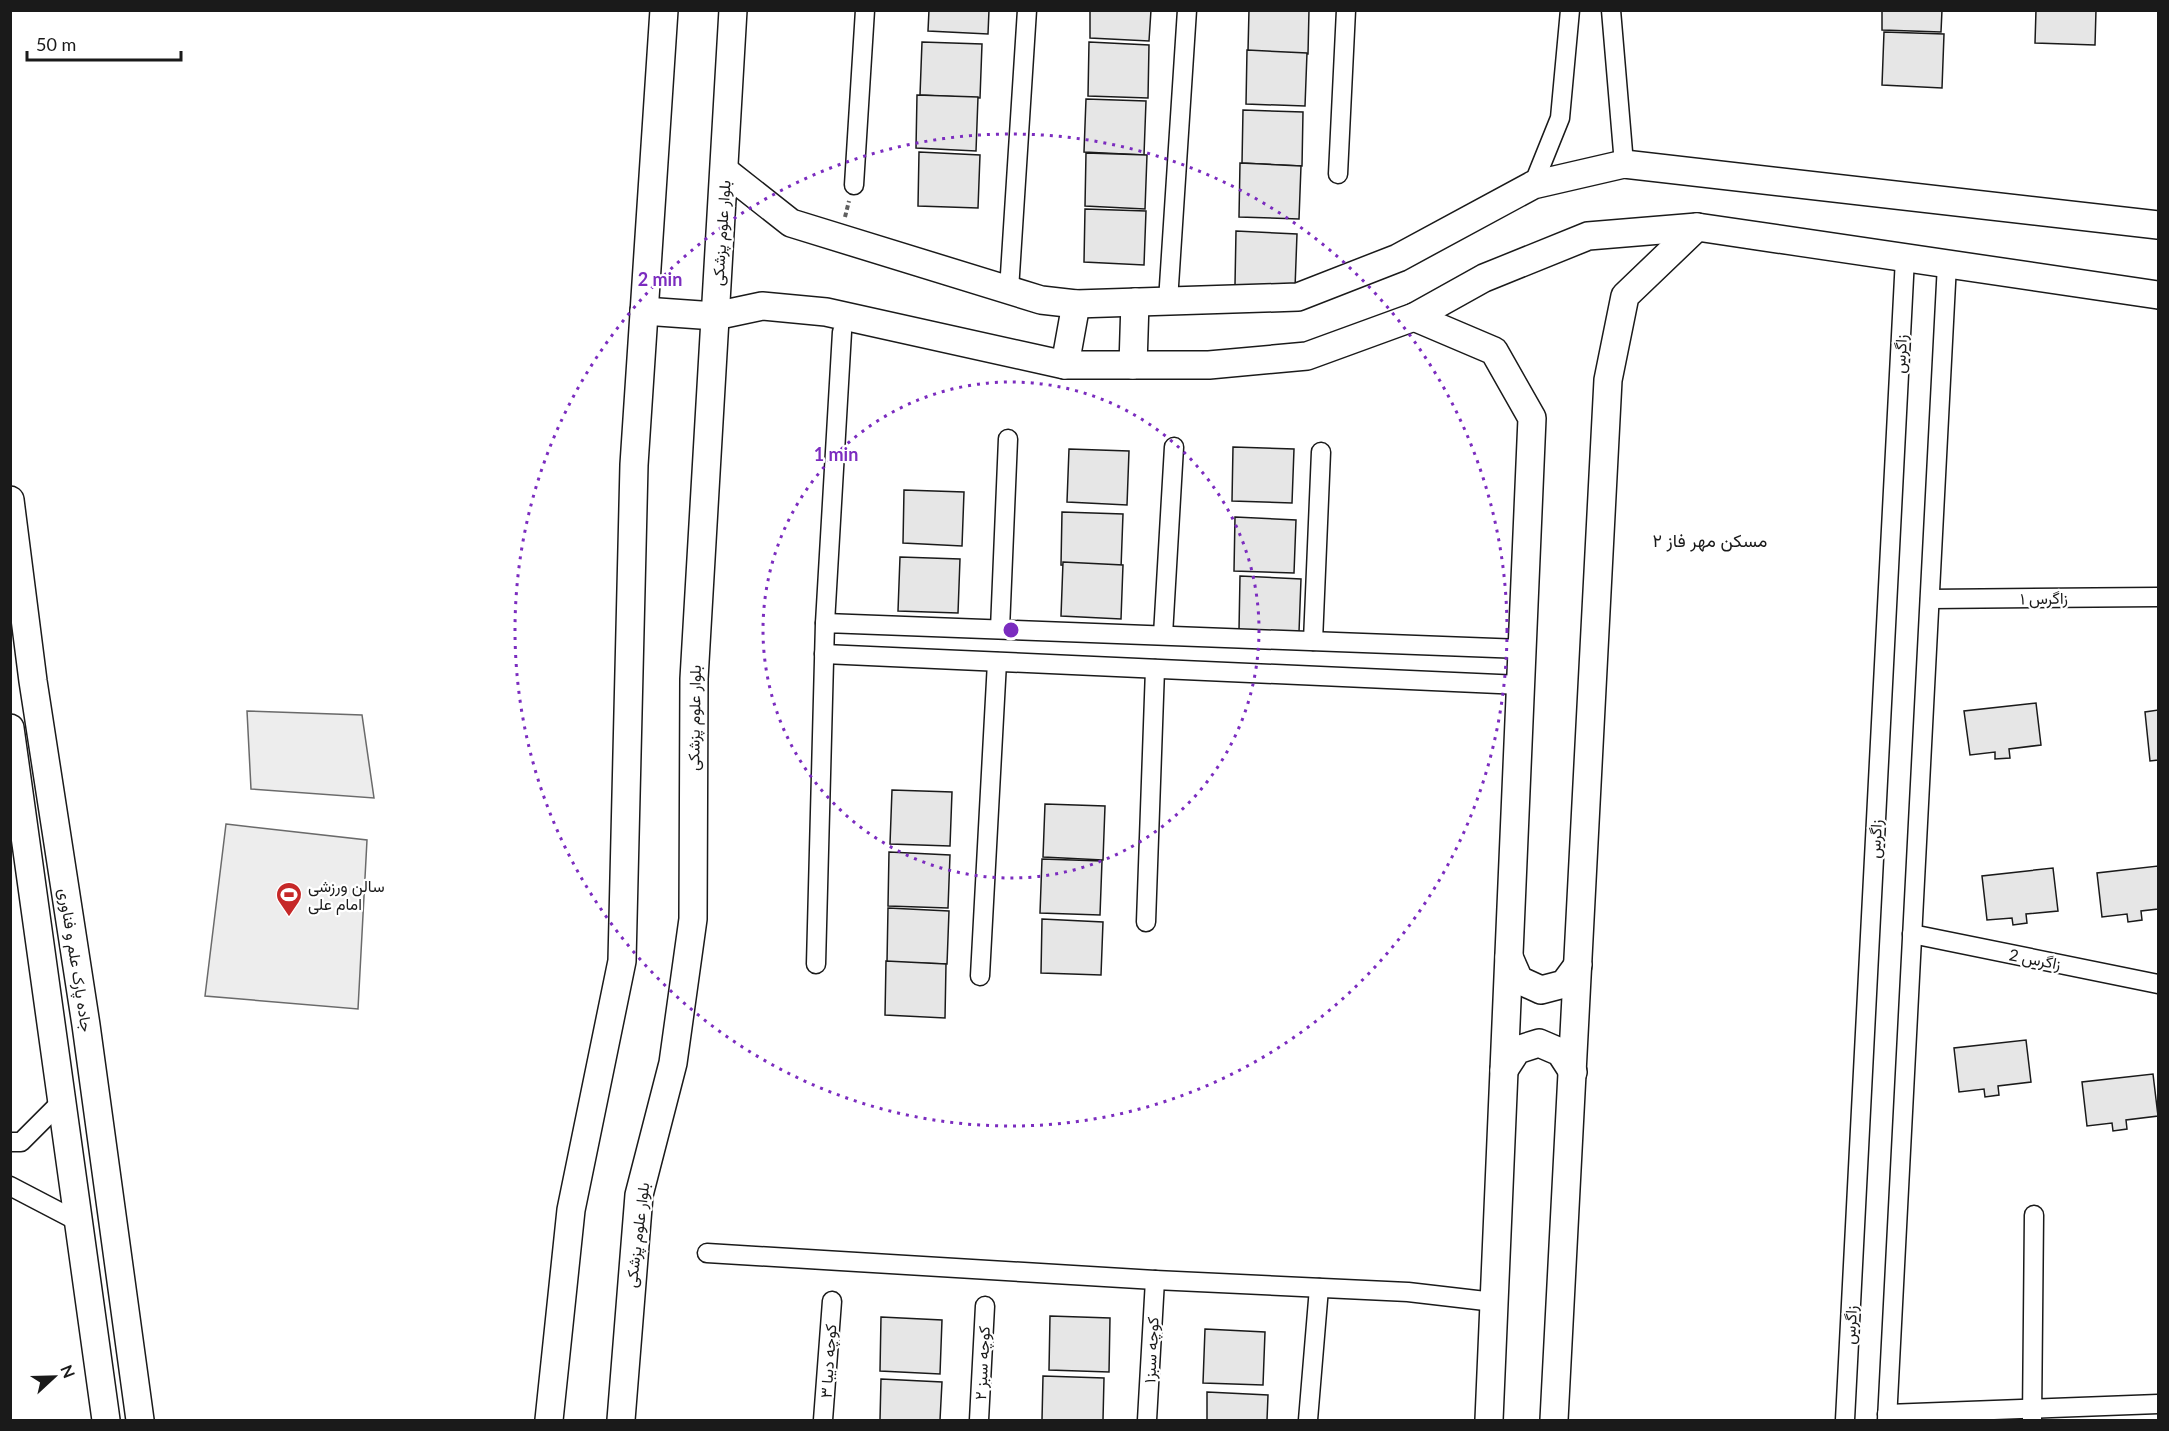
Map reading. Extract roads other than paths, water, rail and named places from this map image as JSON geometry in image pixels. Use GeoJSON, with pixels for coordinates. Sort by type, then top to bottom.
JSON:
{"type":"FeatureCollection","features":[{"type":"Feature","properties":{"kind":"street"},"geometry":{"type":"LineString","coordinates":[[549,1420],[571,1210],[622,961],[634,465],[664,10]]}},
{"type":"Feature","properties":{"kind":"street","name":"بلوار علوم پزشکی"},"geometry":{"type":"LineString","coordinates":[[621,1420],[639,1195],[673,1063],[693,919],[693,679],[733,10]]}},
{"type":"Feature","properties":{"kind":"street"},"geometry":{"type":"LineString","coordinates":[[854,185],[865,10]]}},
{"type":"Feature","properties":{"kind":"street"},"geometry":{"type":"LineString","coordinates":[[1009,290],[1027,10]]}},
{"type":"Feature","properties":{"kind":"street"},"geometry":{"type":"LineString","coordinates":[[1168,302],[1187,10]]}},
{"type":"Feature","properties":{"kind":"street"},"geometry":{"type":"LineString","coordinates":[[1338,174],[1346,10]]}},
{"type":"Feature","properties":{"kind":"street"},"geometry":{"type":"LineString","coordinates":[[1533,186],[1560,118],[1570,10]]}},
{"type":"Feature","properties":{"kind":"street"},"geometry":{"type":"LineString","coordinates":[[1611,10],[1624,164]]}},
{"type":"Feature","properties":{"kind":"street"},"geometry":{"type":"LineString","coordinates":[[725,171],[791,223],[1041,300],[1076,304],[1298,297],[1398,258],[1533,186],[1624,164],[2158,225]]}},
{"type":"Feature","properties":{"kind":"street"},"geometry":{"type":"LineString","coordinates":[[644,311],[715,316],[762,306],[826,312],[1065,365],[1209,365],[1307,356],[1414,317],[1484,278],[1588,236],[1697,227],[2158,295]]}},
{"type":"Feature","properties":{"kind":"street"},"geometry":{"type":"LineString","coordinates":[[1554,1420],[1608,380],[1625,296],[1697,227]]}},
{"type":"Feature","properties":{"kind":"street","name":"زاگرس"},"geometry":{"type":"LineString","coordinates":[[1845,1420],[1905,258]]}},
{"type":"Feature","properties":{"kind":"street"},"geometry":{"type":"LineString","coordinates":[[1947,264],[1887,1417],[2031,1415],[2158,1404]]}},
{"type":"Feature","properties":{"kind":"street"},"geometry":{"type":"LineString","coordinates":[[1132,365],[1135,302]]}},
{"type":"Feature","properties":{"kind":"street"},"geometry":{"type":"LineString","coordinates":[[1065,365],[1076,304]]}},
{"type":"Feature","properties":{"kind":"street"},"geometry":{"type":"LineString","coordinates":[[1414,317],[1494,351],[1532,418],[1489,1420]]}},
{"type":"Feature","properties":{"kind":"street"},"geometry":{"type":"LineString","coordinates":[[816,964],[825,623],[842,332]]}},
{"type":"Feature","properties":{"kind":"street"},"geometry":{"type":"LineString","coordinates":[[1000,629],[1008,440]]}},
{"type":"Feature","properties":{"kind":"street"},"geometry":{"type":"LineString","coordinates":[[1163,635],[1174,447]]}},
{"type":"Feature","properties":{"kind":"street"},"geometry":{"type":"LineString","coordinates":[[1313,641],[1321,453]]}},
{"type":"Feature","properties":{"kind":"street","name":"جاده پارک علم و فناوری"},"geometry":{"type":"LineString","coordinates":[[10,500],[22,683],[86,1025],[140,1420]]}},
{"type":"Feature","properties":{"kind":"street","name":"زاگرس ۱"},"geometry":{"type":"LineString","coordinates":[[1930,599],[2158,597]]}},
{"type":"Feature","properties":{"kind":"street"},"geometry":{"type":"LineString","coordinates":[[825,623],[1522,649]]}},
{"type":"Feature","properties":{"kind":"street"},"geometry":{"type":"LineString","coordinates":[[824,654],[1521,685]]}},
{"type":"Feature","properties":{"kind":"street"},"geometry":{"type":"LineString","coordinates":[[980,976],[997,662]]}},
{"type":"Feature","properties":{"kind":"street"},"geometry":{"type":"LineString","coordinates":[[1146,922],[1155,669]]}},
{"type":"Feature","properties":{"kind":"street","name":"جاده پارک علم و فناوری"},"geometry":{"type":"LineString","coordinates":[[10,728],[106,1420]]}},
{"type":"Feature","properties":{"kind":"street","name":"زاگرس 2"},"geometry":{"type":"LineString","coordinates":[[1912,934],[2158,984]]}},
{"type":"Feature","properties":{"kind":"street"},"geometry":{"type":"LineString","coordinates":[[1509,957],[1519,980],[1540,990],[1564,984],[1578,965]]}},
{"type":"Feature","properties":{"kind":"street"},"geometry":{"type":"LineString","coordinates":[[1504,1070],[1517,1050],[1539,1043],[1560,1052],[1573,1072]]}},
{"type":"Feature","properties":{"kind":"street"},"geometry":{"type":"LineString","coordinates":[[10,1142],[21,1142],[62,1101]]}},
{"type":"Feature","properties":{"kind":"street"},"geometry":{"type":"LineString","coordinates":[[10,1186],[79,1222]]}},
{"type":"Feature","properties":{"kind":"street"},"geometry":{"type":"LineString","coordinates":[[2031,1415],[2034,1215]]}},
{"type":"Feature","properties":{"kind":"street"},"geometry":{"type":"LineString","coordinates":[[707,1252],[1155,1280],[1407,1292],[1494,1302]]}},
{"type":"Feature","properties":{"kind":"street","name":"کوچه سبز۱"},"geometry":{"type":"LineString","coordinates":[[1147,1420],[1155,1280]]}},
{"type":"Feature","properties":{"kind":"street"},"geometry":{"type":"LineString","coordinates":[[1308,1420],[1319,1288]]}},
{"type":"Feature","properties":{"kind":"street","name":"کوچه دیبا ۳"},"geometry":{"type":"LineString","coordinates":[[823,1420],[832,1300]]}},
{"type":"Feature","properties":{"kind":"street","name":"کوچه سبز ۲"},"geometry":{"type":"LineString","coordinates":[[979,1420],[985,1306]]}},
{"type":"Feature","properties":{"kind":"place","name":"سالن ورزشی امام علی"},"geometry":{"type":"Point","coordinates":[289,918]}},
{"type":"Feature","properties":{"kind":"district","name":"مسکن مهر فاز ۲"},"geometry":{"type":"Point","coordinates":[1710,541]}}]}
